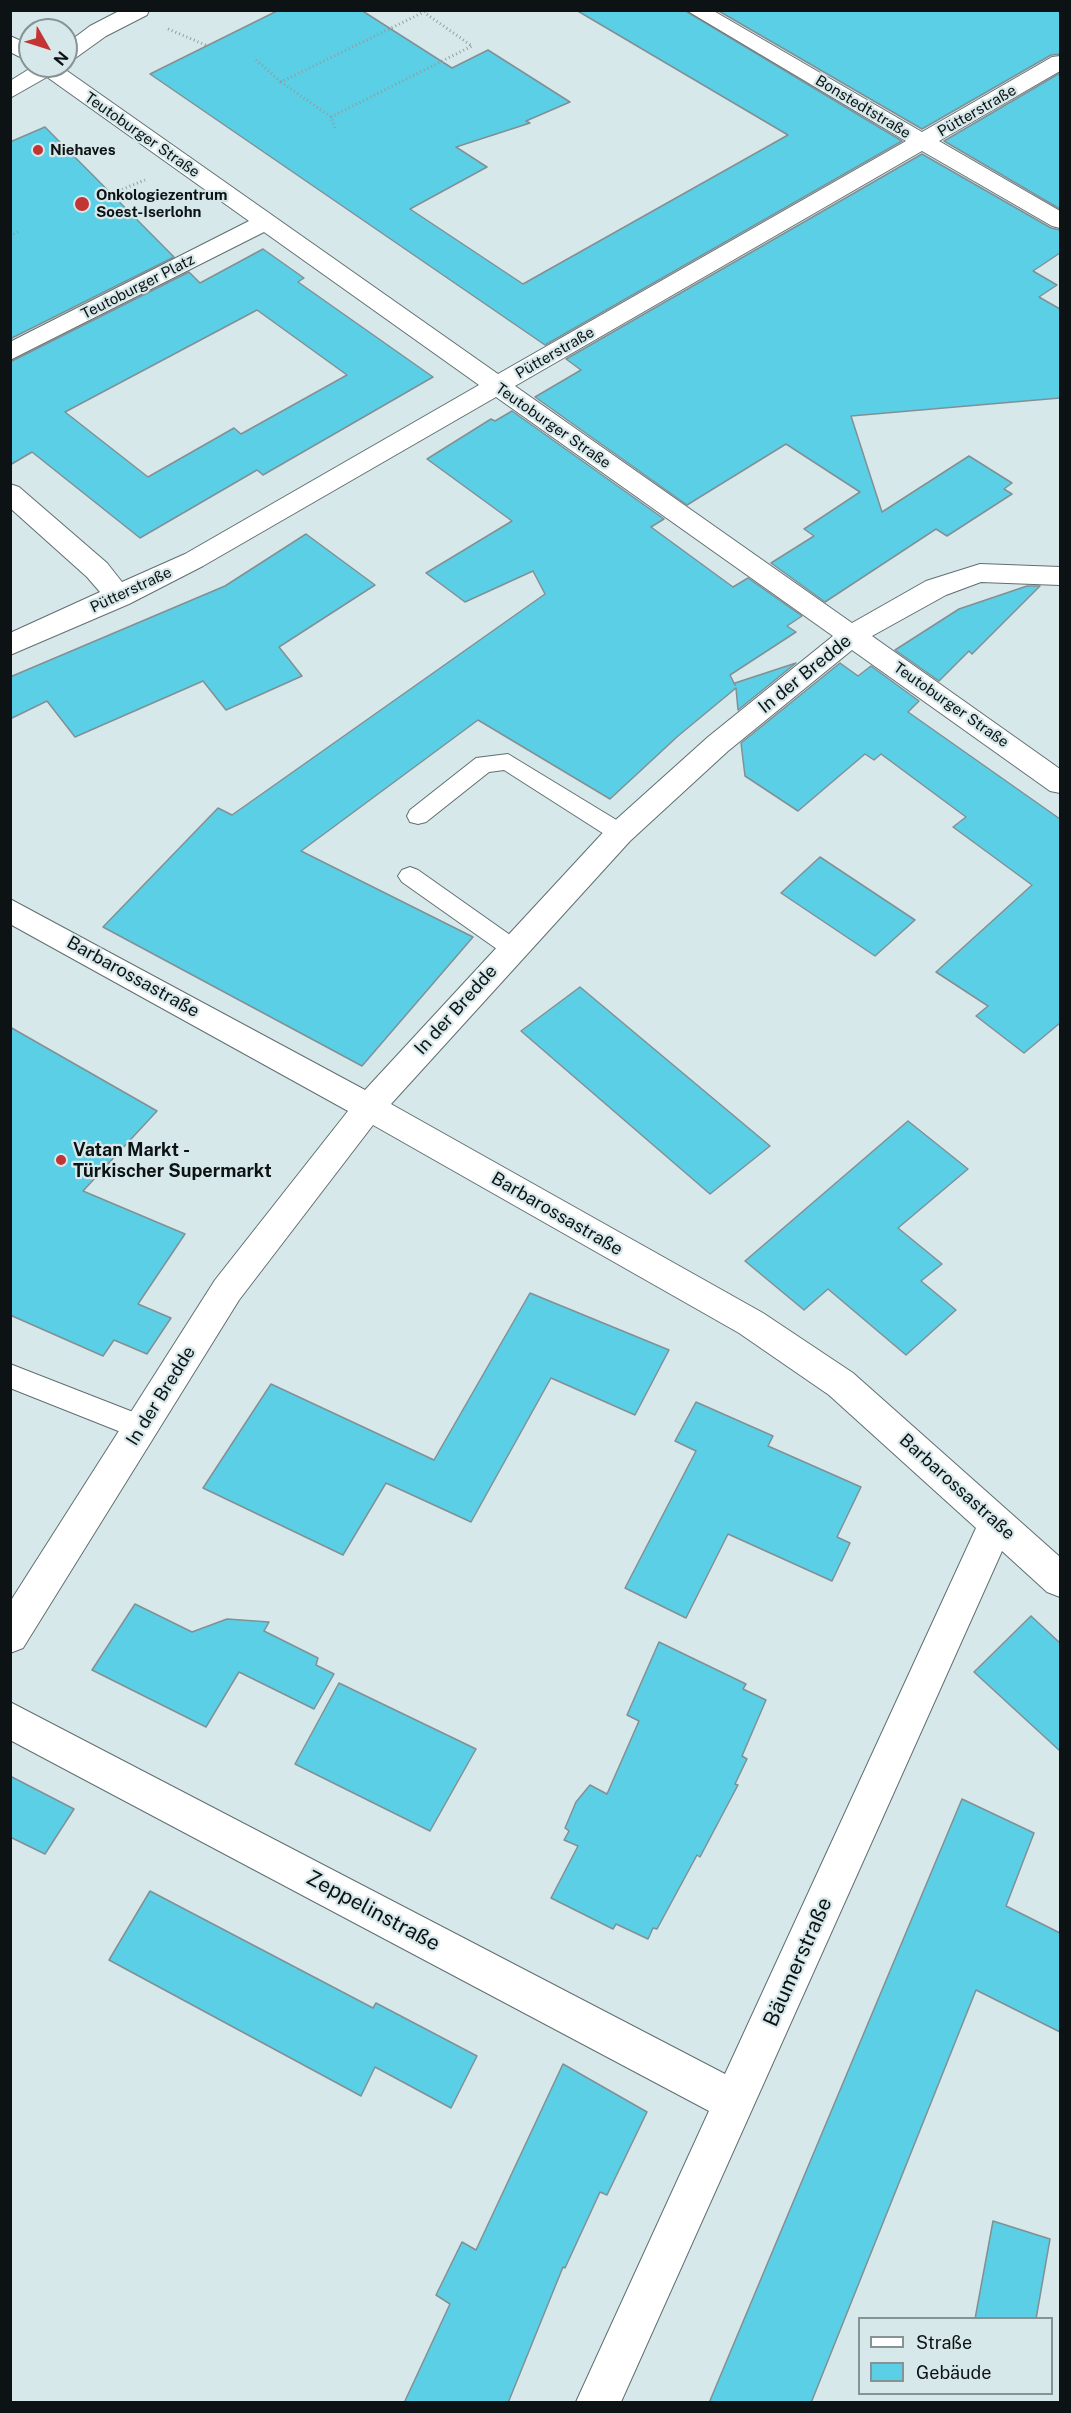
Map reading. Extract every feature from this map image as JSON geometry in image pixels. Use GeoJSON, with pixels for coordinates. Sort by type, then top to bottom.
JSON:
{"type":"FeatureCollection","features":[{"type":"Feature","properties":{"kind":"street"},"geometry":{"type":"LineString","coordinates":[[78,45],[98,31],[139,10]]}},
{"type":"Feature","properties":{"kind":"street","name":"Bonstedtstraße"},"geometry":{"type":"LineString","coordinates":[[696,10],[1060,221]]}},
{"type":"Feature","properties":{"kind":"street","name":"Pütterstraße"},"geometry":{"type":"LineString","coordinates":[[10,645],[119,597],[194,560],[923,143],[1060,62]]}},
{"type":"Feature","properties":{"kind":"street"},"geometry":{"type":"LineString","coordinates":[[10,91],[26,78]]}},
{"type":"Feature","properties":{"kind":"street","name":"Teutoburger Straße"},"geometry":{"type":"LineString","coordinates":[[63,78],[1060,783]]}},
{"type":"Feature","properties":{"kind":"street","name":"Teutoburger Platz"},"geometry":{"type":"LineString","coordinates":[[10,352],[266,222]]}},
{"type":"Feature","properties":{"kind":"street"},"geometry":{"type":"LineString","coordinates":[[10,494],[97,570],[119,597]]}},
{"type":"Feature","properties":{"kind":"street","name":"In der Bredde"},"geometry":{"type":"LineString","coordinates":[[10,1636],[227,1290],[369,1107],[512,948],[620,833],[718,744],[852,635],[936,588],[980,573],[1060,576]]}},
{"type":"Feature","properties":{"kind":"street","name":"Barbarossastraße"},"geometry":{"type":"LineString","coordinates":[[10,910],[369,1107],[751,1323],[841,1384],[997,1521],[1060,1580]]}},
{"type":"Feature","properties":{"kind":"street","name":"Bäumerstraße"},"geometry":{"type":"LineString","coordinates":[[598,2403],[997,1521]]}},
{"type":"Feature","properties":{"kind":"street","name":"Zeppelinstraße"},"geometry":{"type":"LineString","coordinates":[[10,1720],[735,2102]]}},
{"type":"Feature","properties":{"kind":"lane"},"geometry":{"type":"LineString","coordinates":[[417,816],[484,764],[508,762],[620,833]]}},
{"type":"Feature","properties":{"kind":"lane"},"geometry":{"type":"LineString","coordinates":[[410,876],[512,948]]}},
{"type":"Feature","properties":{"kind":"lane"},"geometry":{"type":"LineString","coordinates":[[10,1376],[141,1428]]}},
{"type":"Feature","properties":{"kind":"path"},"geometry":{"type":"LineString","coordinates":[[280,82],[426,12],[472,46],[331,117]]}},
{"type":"Feature","properties":{"kind":"path"},"geometry":{"type":"LineString","coordinates":[[179,35],[208,46]]}},
{"type":"Feature","properties":{"kind":"path"},"geometry":{"type":"LineString","coordinates":[[256,60],[280,82],[331,117],[336,128]]}},
{"type":"Feature","properties":{"kind":"path"},"geometry":{"type":"LineString","coordinates":[[10,236],[20,231]]}},
{"type":"Feature","properties":{"kind":"building"},"geometry":{"type":"Polygon","coordinates":[[[279,10],[361,10],[452,68],[488,50],[570,102],[526,121],[530,123],[456,147],[487,167],[410,209],[523,284],[788,135],[576,10],[684,10],[902,141],[545,345],[150,74],[279,10]]]}},
{"type":"Feature","properties":{"kind":"building"},"geometry":{"type":"Polygon","coordinates":[[[717,10],[1060,10],[1060,54],[1051,55],[922,129],[717,10]]]}},
{"type":"Feature","properties":{"kind":"building"},"geometry":{"type":"Polygon","coordinates":[[[1060,73],[1060,209],[944,141],[1060,73]]]}},
{"type":"Feature","properties":{"kind":"building"},"geometry":{"type":"Polygon","coordinates":[[[45,127],[174,257],[10,339],[10,142],[45,127]]]}},
{"type":"Feature","properties":{"kind":"building"},"geometry":{"type":"Polygon","coordinates":[[[922,154],[1051,228],[1060,230],[1060,253],[1033,271],[1057,285],[1039,297],[1060,309],[1060,398],[851,416],[882,512],[969,456],[1012,483],[1004,489],[1012,494],[947,536],[936,529],[825,602],[771,563],[814,536],[804,529],[860,492],[786,444],[687,505],[535,397],[581,370],[566,359],[922,154]]]}},
{"type":"Feature","properties":{"kind":"building"},"geometry":{"type":"Polygon","coordinates":[[[263,249],[304,278],[298,282],[433,377],[263,475],[257,470],[140,538],[32,452],[10,465],[10,362],[189,272],[200,283],[263,249]],[[257,310],[65,412],[148,477],[234,428],[241,434],[347,375],[257,310]]]}},
{"type":"Feature","properties":{"kind":"building"},"geometry":{"type":"Polygon","coordinates":[[[512,411],[664,519],[651,527],[733,587],[748,578],[802,616],[787,626],[796,632],[730,675],[735,685],[735,683],[796,663],[738,710],[736,688],[678,736],[610,799],[478,720],[301,851],[473,937],[362,1066],[103,927],[218,808],[232,815],[545,594],[533,571],[465,602],[426,573],[512,521],[427,459],[491,419],[495,421],[512,411]]]}},
{"type":"Feature","properties":{"kind":"building"},"geometry":{"type":"Polygon","coordinates":[[[306,534],[375,585],[279,647],[302,676],[226,710],[203,681],[75,737],[47,701],[10,719],[10,677],[225,586],[306,534]]]}},
{"type":"Feature","properties":{"kind":"building"},"geometry":{"type":"Polygon","coordinates":[[[1027,586],[1040,586],[972,654],[969,651],[939,681],[895,650],[959,609],[1027,586]]]}},
{"type":"Feature","properties":{"kind":"building"},"geometry":{"type":"Polygon","coordinates":[[[840,663],[858,676],[871,666],[919,701],[908,712],[1060,819],[1060,1023],[1024,1053],[976,1016],[988,1006],[936,972],[1032,885],[953,827],[966,817],[881,754],[874,760],[865,754],[798,811],[745,776],[741,743],[840,663]]]}},
{"type":"Feature","properties":{"kind":"building"},"geometry":{"type":"Polygon","coordinates":[[[820,857],[915,920],[875,956],[781,893],[820,857]]]}},
{"type":"Feature","properties":{"kind":"building"},"geometry":{"type":"Polygon","coordinates":[[[580,987],[770,1146],[710,1194],[521,1031],[580,987]]]}},
{"type":"Feature","properties":{"kind":"building"},"geometry":{"type":"Polygon","coordinates":[[[10,1027],[157,1111],[83,1191],[185,1234],[138,1304],[171,1318],[147,1354],[114,1340],[103,1356],[10,1315],[10,1027]]]}},
{"type":"Feature","properties":{"kind":"building"},"geometry":{"type":"Polygon","coordinates":[[[908,1121],[968,1169],[898,1228],[942,1264],[921,1281],[956,1310],[906,1355],[828,1289],[804,1310],[745,1261],[908,1121]]]}},
{"type":"Feature","properties":{"kind":"building"},"geometry":{"type":"Polygon","coordinates":[[[530,1293],[669,1350],[635,1415],[551,1378],[471,1522],[386,1483],[343,1555],[203,1488],[271,1384],[434,1460],[530,1293]]]}},
{"type":"Feature","properties":{"kind":"building"},"geometry":{"type":"Polygon","coordinates":[[[696,1402],[773,1436],[768,1446],[861,1487],[837,1537],[850,1543],[832,1581],[728,1534],[686,1618],[625,1588],[696,1451],[675,1441],[696,1402]]]}},
{"type":"Feature","properties":{"kind":"building"},"geometry":{"type":"Polygon","coordinates":[[[135,1604],[192,1632],[227,1619],[269,1622],[264,1631],[318,1658],[316,1665],[334,1674],[314,1709],[239,1672],[206,1727],[92,1670],[135,1604]]]}},
{"type":"Feature","properties":{"kind":"building"},"geometry":{"type":"Polygon","coordinates":[[[1031,1616],[1060,1643],[1060,1751],[974,1672],[1031,1616]]]}},
{"type":"Feature","properties":{"kind":"building"},"geometry":{"type":"Polygon","coordinates":[[[659,1642],[746,1684],[743,1689],[766,1700],[742,1756],[747,1759],[735,1784],[738,1785],[700,1857],[697,1855],[657,1929],[653,1928],[648,1939],[616,1924],[613,1929],[551,1898],[578,1846],[564,1840],[569,1831],[565,1828],[576,1802],[590,1785],[607,1794],[639,1721],[627,1715],[659,1642]]]}},
{"type":"Feature","properties":{"kind":"building"},"geometry":{"type":"Polygon","coordinates":[[[339,1683],[476,1749],[430,1831],[295,1764],[339,1683]]]}},
{"type":"Feature","properties":{"kind":"building"},"geometry":{"type":"Polygon","coordinates":[[[10,1776],[74,1809],[45,1854],[10,1837],[10,1776]]]}},
{"type":"Feature","properties":{"kind":"building"},"geometry":{"type":"Polygon","coordinates":[[[962,1799],[1034,1833],[1006,1906],[1060,1933],[1060,2032],[976,1990],[811,2403],[709,2403],[962,1799]]]}},
{"type":"Feature","properties":{"kind":"building"},"geometry":{"type":"Polygon","coordinates":[[[150,1891],[373,2008],[376,2003],[477,2056],[451,2108],[375,2067],[361,2096],[109,1960],[150,1891]]]}},
{"type":"Feature","properties":{"kind":"building"},"geometry":{"type":"Polygon","coordinates":[[[563,2064],[647,2112],[607,2195],[600,2192],[565,2268],[563,2267],[508,2403],[404,2403],[450,2304],[436,2295],[462,2242],[476,2250],[563,2064]]]}},
{"type":"Feature","properties":{"kind":"building"},"geometry":{"type":"Polygon","coordinates":[[[993,2221],[1050,2239],[1036,2317],[975,2317],[993,2221]]]}},
{"type":"Feature","properties":{"kind":"place","name":"Niehaves"},"geometry":{"type":"Point","coordinates":[38,150]}},
{"type":"Feature","properties":{"kind":"place","name":"Onkologiezentrum Soest-Iserlohn"},"geometry":{"type":"Point","coordinates":[82,204]}},
{"type":"Feature","properties":{"kind":"place","name":"Vatan Markt - Türkischer Supermarkt"},"geometry":{"type":"Point","coordinates":[61,1160]}}]}
